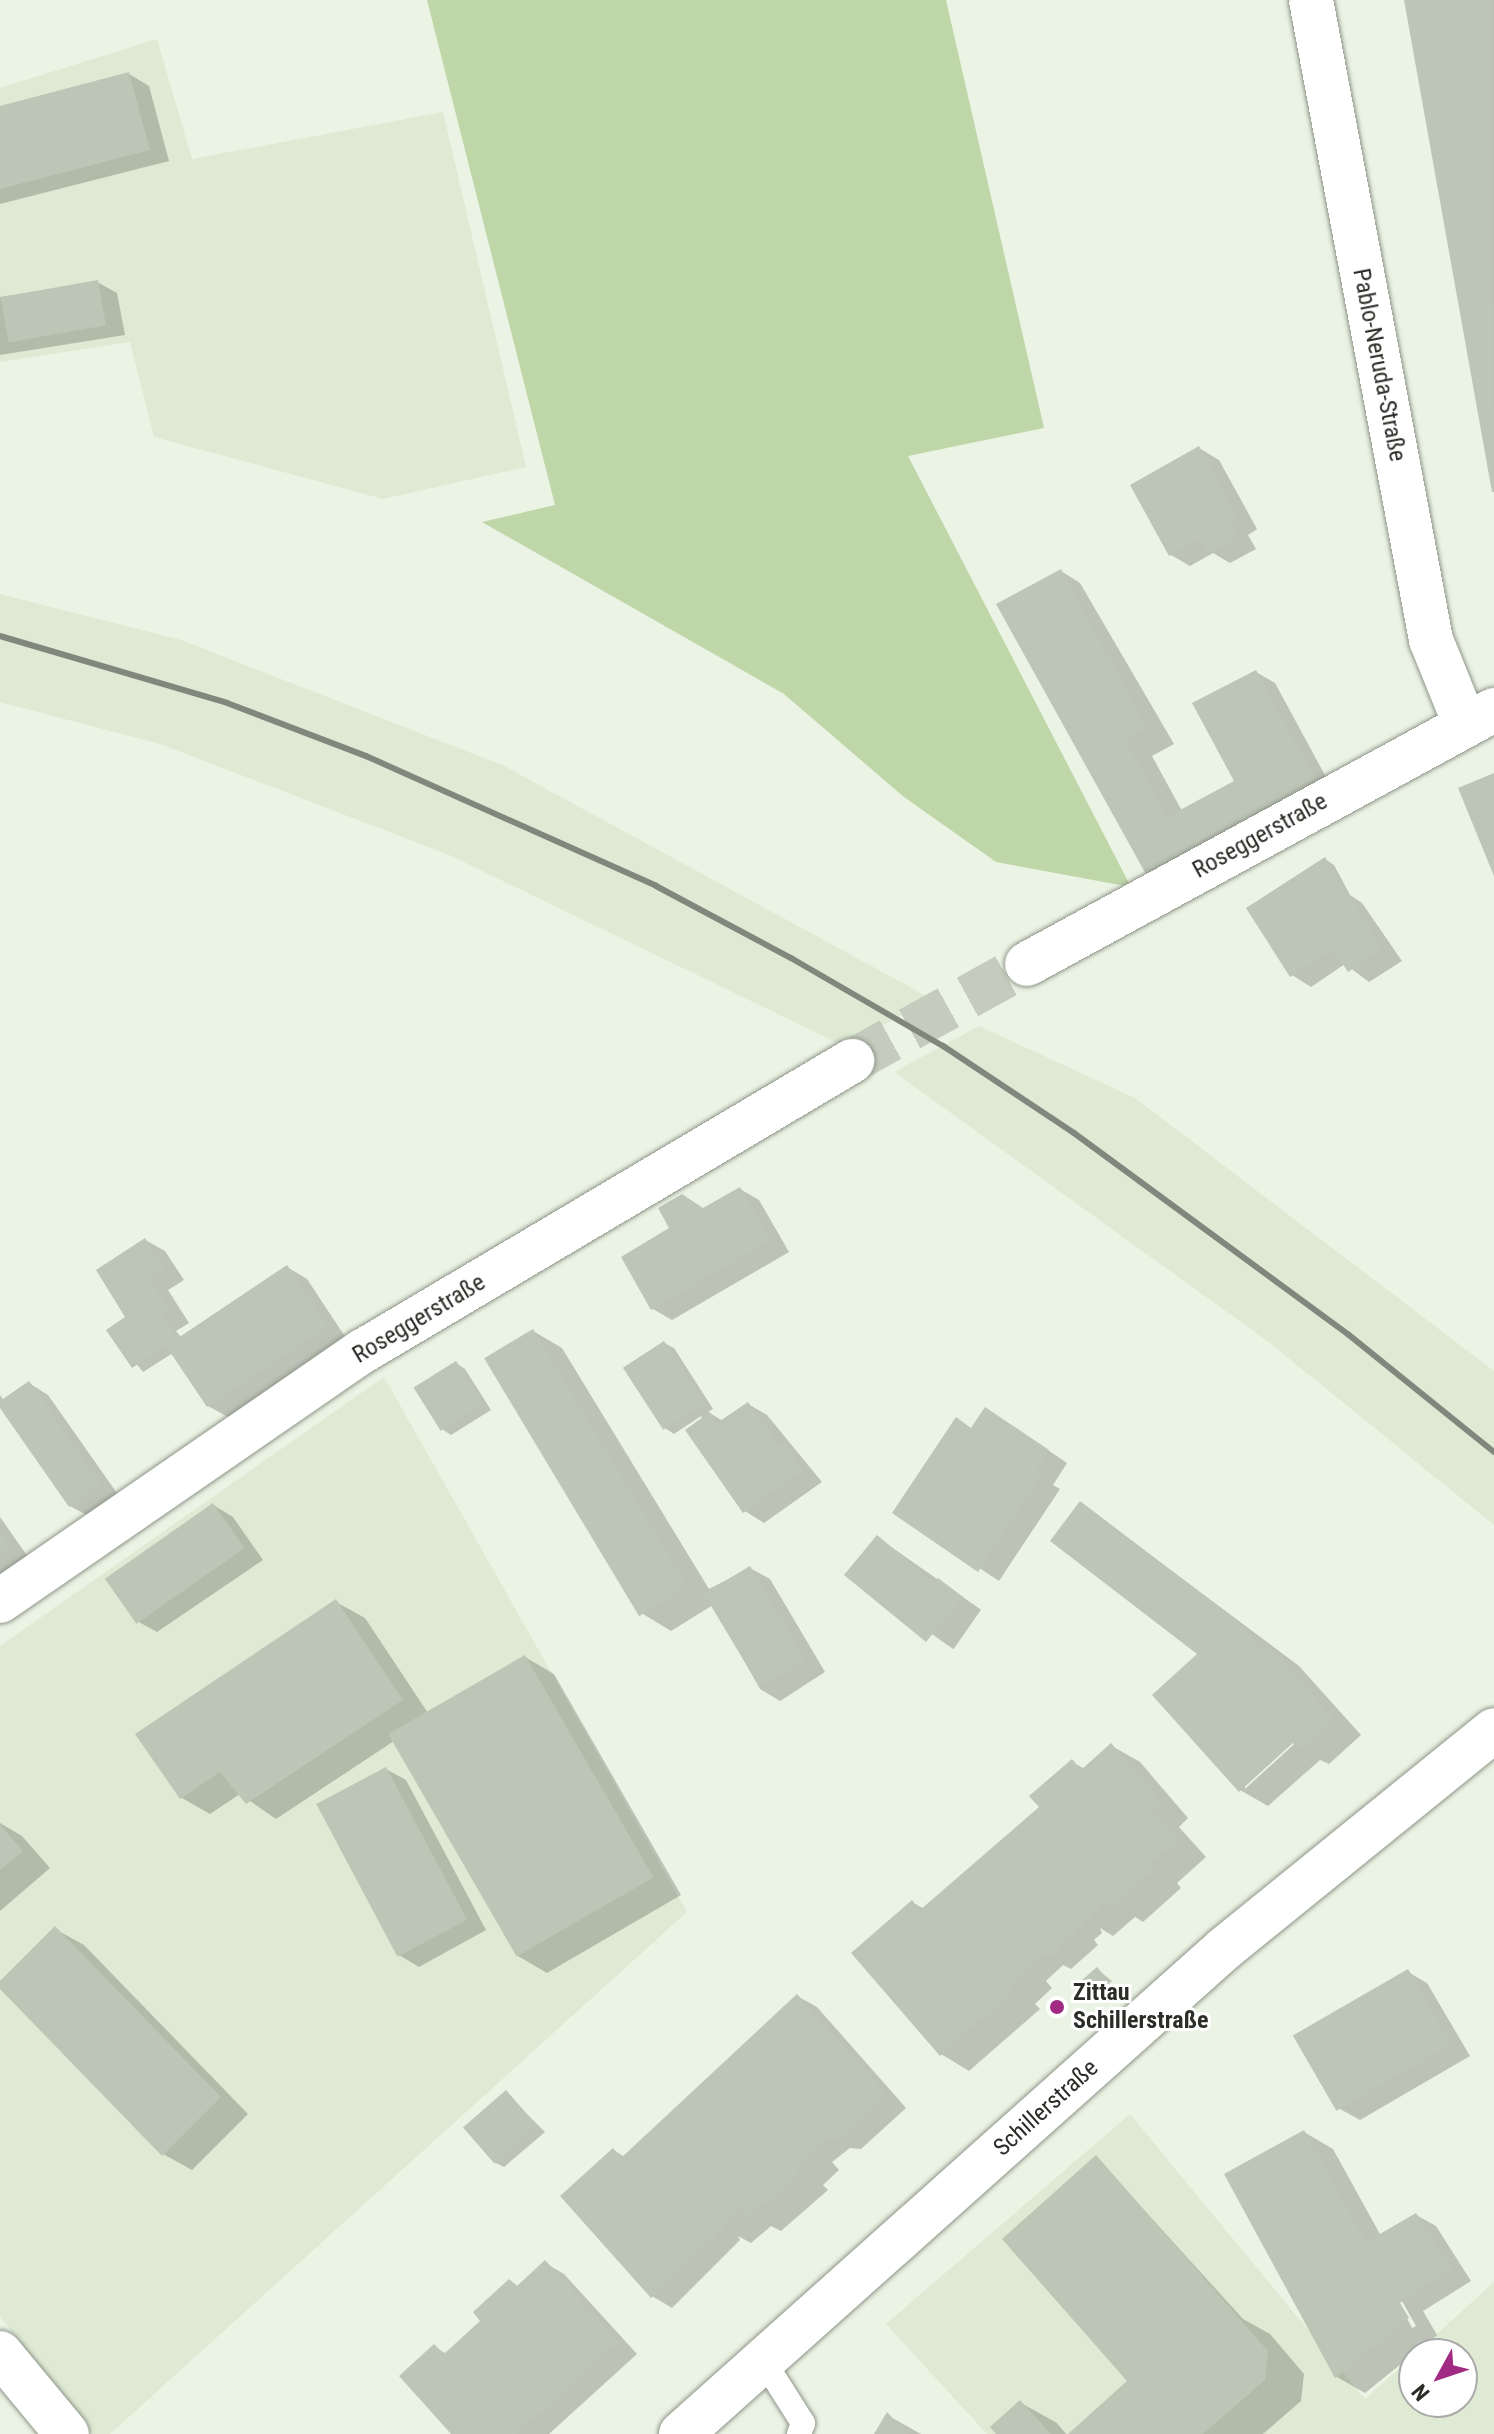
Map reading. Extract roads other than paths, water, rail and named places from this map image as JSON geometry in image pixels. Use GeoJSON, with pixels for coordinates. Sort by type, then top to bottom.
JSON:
{"type":"FeatureCollection","features":[{"type":"Feature","properties":{"kind":"street","name":"Pablo-Neruda-Straße"},"geometry":{"type":"LineString","coordinates":[[1311,0],[1431,640],[1480,717]]}},
{"type":"Feature","properties":{"kind":"street","name":"Roseggerstraße"},"geometry":{"type":"LineString","coordinates":[[1027,964],[1480,717]]}},
{"type":"Feature","properties":{"kind":"street","name":"Roseggerstraße"},"geometry":{"type":"LineString","coordinates":[[0,1601],[363,1351],[852,1061]]}},
{"type":"Feature","properties":{"kind":"street","name":"Schillerstraße"},"geometry":{"type":"LineString","coordinates":[[681,2434],[1231,1943],[1494,1730]]}},
{"type":"Feature","properties":{"kind":"street"},"geometry":{"type":"LineString","coordinates":[[0,2353],[67,2434]]}},
{"type":"Feature","properties":{"kind":"lane"},"geometry":{"type":"LineString","coordinates":[[763,2360],[803,2423],[799,2434]]}},
{"type":"Feature","properties":{"kind":"tunnel"},"geometry":{"type":"LineString","coordinates":[[852,1061],[1027,964]]}},
{"type":"Feature","properties":{"kind":"railway"},"geometry":{"type":"LineString","coordinates":[[0,636],[227,703],[366,756],[656,886],[791,958],[943,1046],[1074,1133],[1349,1335],[1494,1452]]}},
{"type":"Feature","properties":{"kind":"place","name":"Zittau Schillerstraße"},"geometry":{"type":"Point","coordinates":[1057,2007]}}]}
